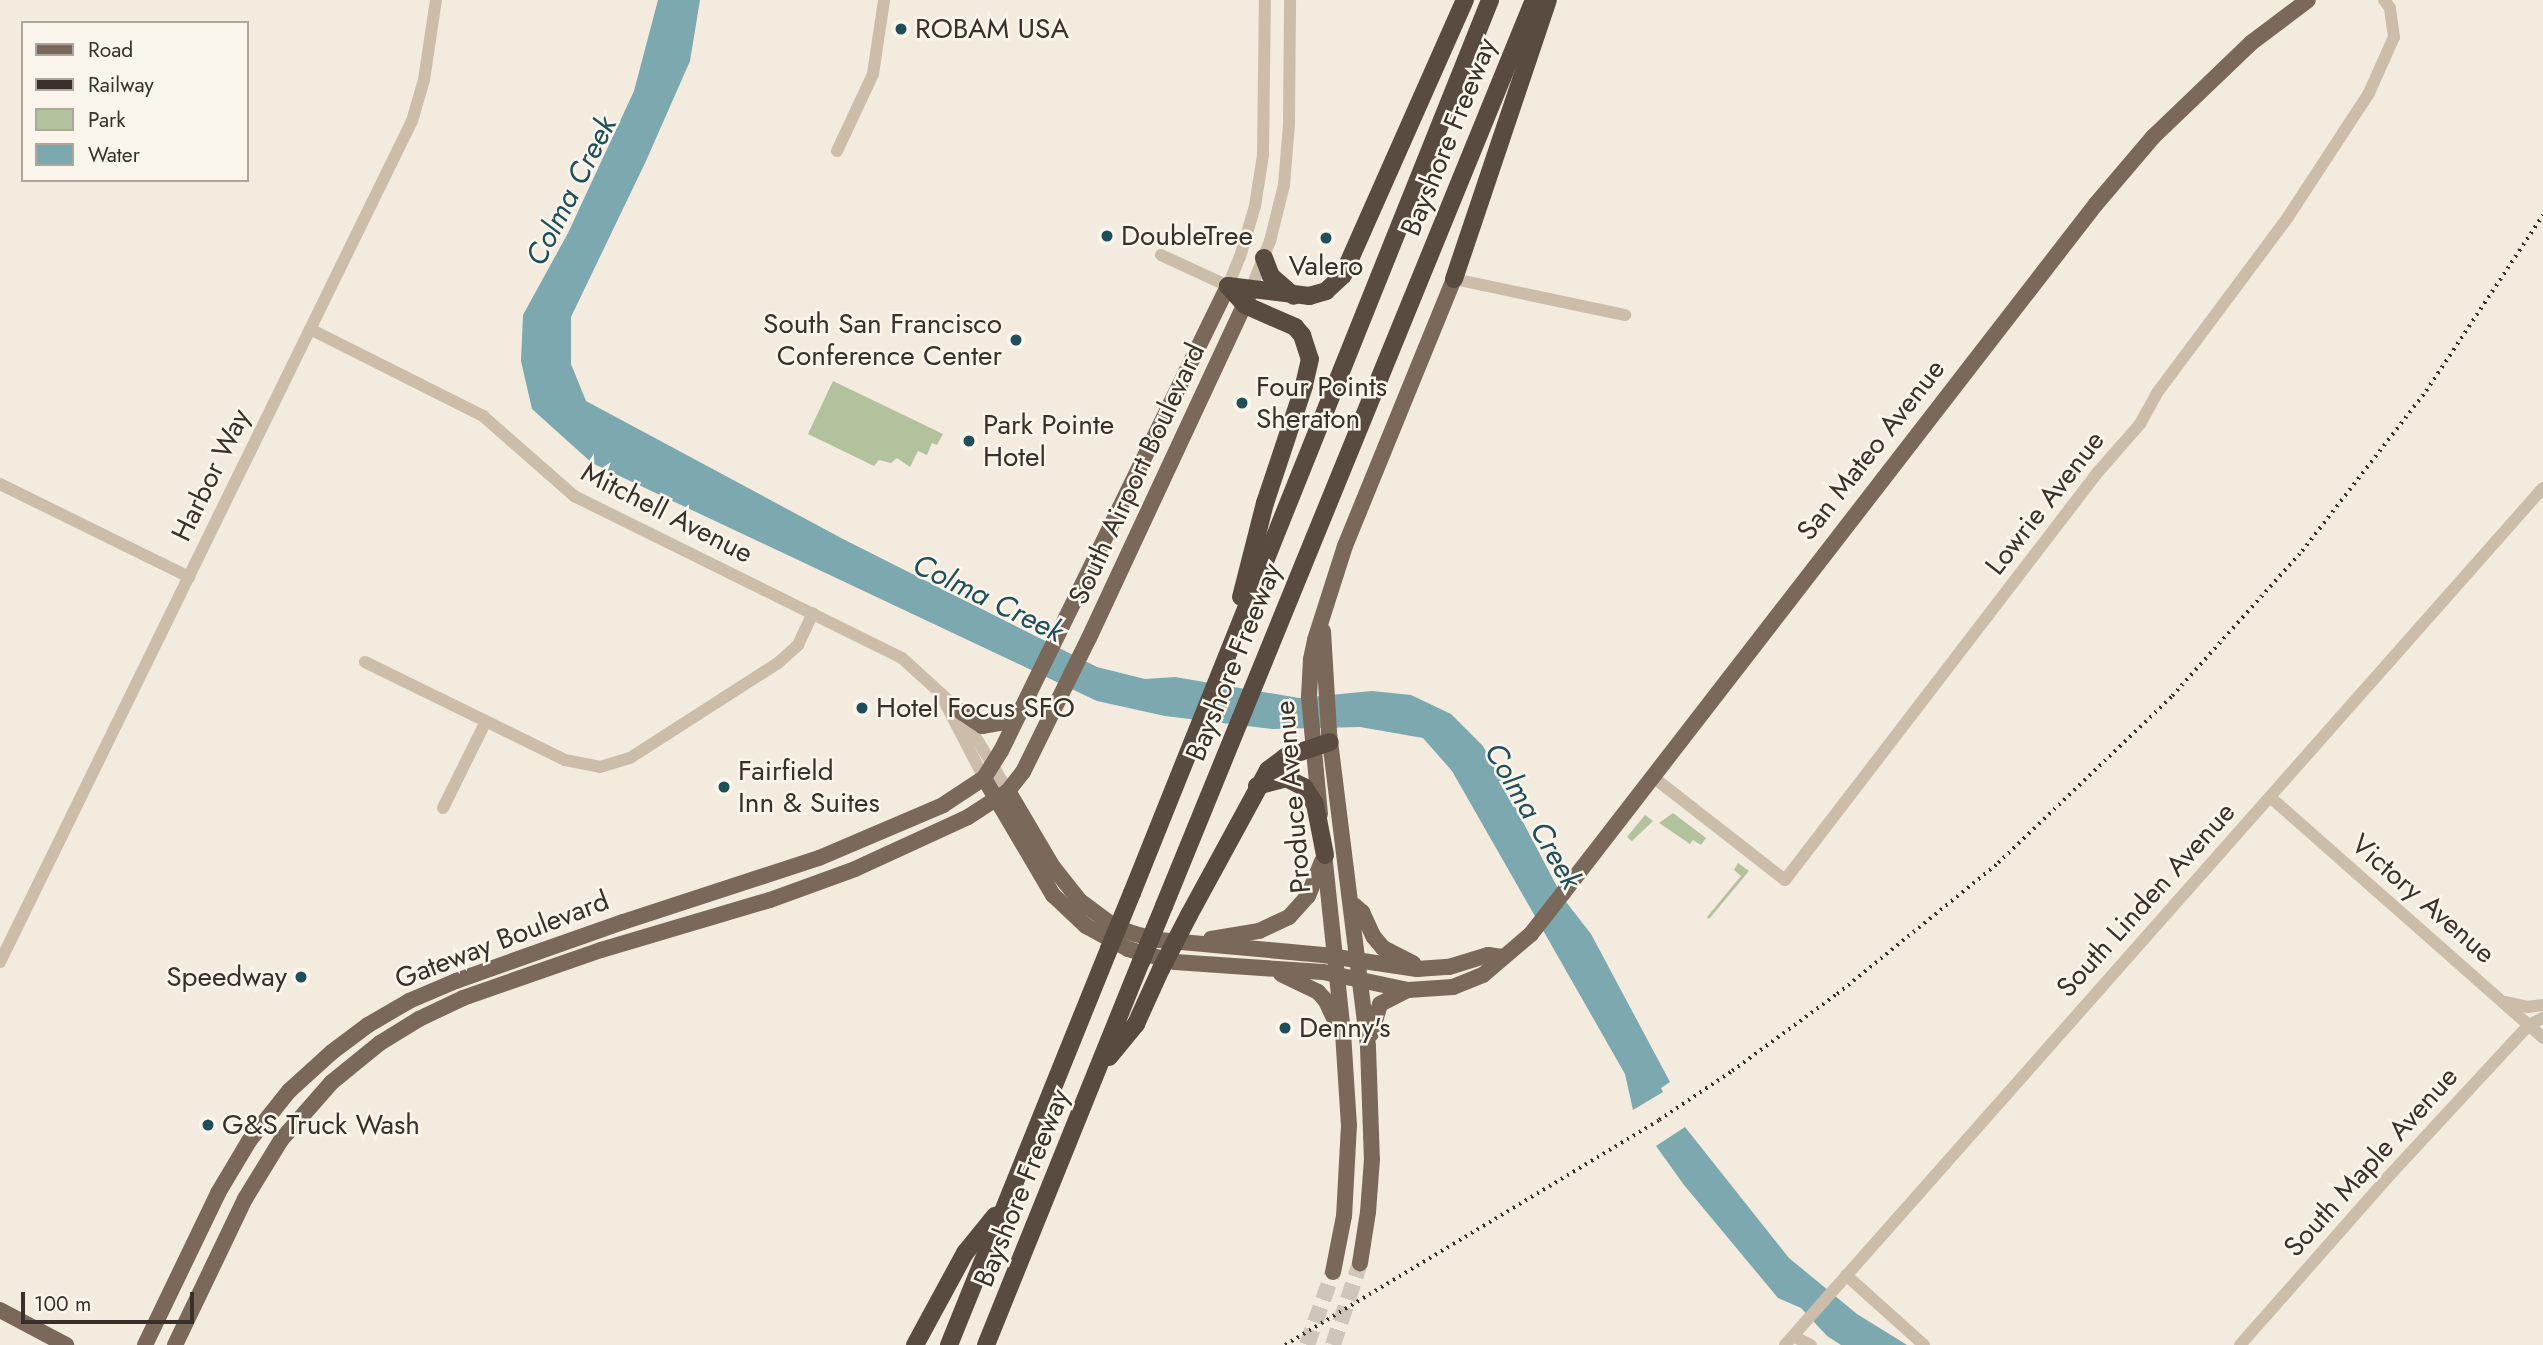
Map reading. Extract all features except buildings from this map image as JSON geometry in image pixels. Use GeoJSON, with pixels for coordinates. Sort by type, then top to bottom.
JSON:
{"type":"FeatureCollection","features":[{"type":"Feature","properties":{"kind":"highway"},"geometry":{"type":"LineString","coordinates":[[1248,297],[1294,296],[1325,291],[1343,275],[1465,0]]}},
{"type":"Feature","properties":{"kind":"highway","name":"Bayshore Freeway"},"geometry":{"type":"LineString","coordinates":[[949,1345],[979,1249],[1006,1203],[1490,0]]}},
{"type":"Feature","properties":{"kind":"highway","name":"Bayshore Freeway"},"geometry":{"type":"LineString","coordinates":[[986,1345],[1259,669],[1534,0]]}},
{"type":"Feature","properties":{"kind":"highway"},"geometry":{"type":"LineString","coordinates":[[1454,279],[1548,0]]}},
{"type":"Feature","properties":{"kind":"highway"},"geometry":{"type":"LineString","coordinates":[[1264,257],[1271,276],[1294,296]]}},
{"type":"Feature","properties":{"kind":"highway"},"geometry":{"type":"LineString","coordinates":[[1224,664],[1265,503],[1304,387],[1310,359],[1306,343],[1295,327],[1228,286]]}},
{"type":"Feature","properties":{"kind":"highway"},"geometry":{"type":"LineString","coordinates":[[1098,1071],[1136,1024],[1161,969],[1257,786],[1276,762],[1321,739]]}},
{"type":"Feature","properties":{"kind":"highway"},"geometry":{"type":"LineString","coordinates":[[1257,786],[1286,778],[1296,781],[1311,794],[1325,855]]}},
{"type":"Feature","properties":{"kind":"highway"},"geometry":{"type":"LineString","coordinates":[[915,1345],[979,1249]]}},
{"type":"Feature","properties":{"kind":"main road","name":"San Mateo Avenue"},"geometry":{"type":"LineString","coordinates":[[1337,975],[1408,990],[1468,983],[1494,968],[1502,957],[1538,926],[2096,204],[2153,137],[2215,77],[2251,43],[2308,0]]}},
{"type":"Feature","properties":{"kind":"main road","name":"Produce Avenue"},"geometry":{"type":"LineString","coordinates":[[1346,1063],[1325,855],[1317,696],[1322,615],[1345,547],[1454,279]]}},
{"type":"Feature","properties":{"kind":"main road","name":"South Airport Boulevard"},"geometry":{"type":"LineString","coordinates":[[988,772],[1026,700],[1228,286]]}},
{"type":"Feature","properties":{"kind":"main road","name":"South Airport Boulevard"},"geometry":{"type":"LineString","coordinates":[[1002,796],[1023,772],[1089,638],[1248,297]]}},
{"type":"Feature","properties":{"kind":"main road"},"geometry":{"type":"LineString","coordinates":[[960,711],[982,726],[995,726],[1005,722],[1026,700]]}},
{"type":"Feature","properties":{"kind":"main road","name":"Produce Avenue"},"geometry":{"type":"LineString","coordinates":[[1321,739],[1352,904],[1368,1047]]}},
{"type":"Feature","properties":{"kind":"main road"},"geometry":{"type":"LineString","coordinates":[[988,772],[1053,895],[1068,911],[1105,939],[1128,950],[1175,962],[1337,975]]}},
{"type":"Feature","properties":{"kind":"main road","name":"Gateway Boulevard"},"geometry":{"type":"LineString","coordinates":[[145,1345],[218,1193],[249,1141],[296,1085],[368,1025],[409,1001],[456,981],[623,922],[819,859],[943,805],[988,772]]}},
{"type":"Feature","properties":{"kind":"main road"},"geometry":{"type":"LineString","coordinates":[[1002,796],[1058,874],[1096,915],[1135,934],[1187,943],[1336,957],[1399,967],[1434,968],[1488,955],[1502,957]]}},
{"type":"Feature","properties":{"kind":"main road","name":"Gateway Boulevard"},"geometry":{"type":"LineString","coordinates":[[175,1345],[245,1199],[281,1140],[332,1082],[380,1043],[419,1019],[463,998],[601,950],[739,910],[830,879],[960,821],[1002,796]]}},
{"type":"Feature","properties":{"kind":"main road"},"geometry":{"type":"LineString","coordinates":[[1187,943],[1259,931],[1289,917],[1308,896],[1325,855]]}},
{"type":"Feature","properties":{"kind":"main road"},"geometry":{"type":"LineString","coordinates":[[1352,904],[1362,912],[1373,936],[1383,948],[1405,960],[1434,968]]}},
{"type":"Feature","properties":{"kind":"main road"},"geometry":{"type":"LineString","coordinates":[[1255,967],[1296,978],[1320,994],[1337,1023],[1346,1063],[1349,1158],[1344,1216],[1333,1272]]}},
{"type":"Feature","properties":{"kind":"main road"},"geometry":{"type":"LineString","coordinates":[[1360,1263],[1368,1212],[1372,1159],[1368,1047],[1375,1013],[1380,1004],[1408,990]]}},
{"type":"Feature","properties":{"kind":"main road"},"geometry":{"type":"LineString","coordinates":[[0,1310],[66,1344]]}},
{"type":"Feature","properties":{"kind":"main road"},"geometry":{"type":"LineString","coordinates":[[137,1345],[156,1322]]}},
{"type":"Feature","properties":{"kind":"street","name":"Harbor Way"},"geometry":{"type":"LineString","coordinates":[[0,962],[416,109],[436,0]]}},
{"type":"Feature","properties":{"kind":"street"},"geometry":{"type":"LineString","coordinates":[[837,151],[873,74],[884,0]]}},
{"type":"Feature","properties":{"kind":"street","name":"South Airport Boulevard"},"geometry":{"type":"LineString","coordinates":[[1228,286],[1248,233],[1261,180],[1265,0]]}},
{"type":"Feature","properties":{"kind":"street","name":"South Airport Boulevard"},"geometry":{"type":"LineString","coordinates":[[1248,297],[1278,213],[1287,158],[1290,0]]}},
{"type":"Feature","properties":{"kind":"street","name":"Lowrie Avenue"},"geometry":{"type":"LineString","coordinates":[[1653,777],[1785,880],[2090,481],[2140,424],[2157,393],[2288,217],[2370,93],[2394,37],[2390,8],[2384,0]]}},
{"type":"Feature","properties":{"kind":"street"},"geometry":{"type":"LineString","coordinates":[[1161,255],[1228,286]]}},
{"type":"Feature","properties":{"kind":"street"},"geometry":{"type":"LineString","coordinates":[[1454,279],[1625,315]]}},
{"type":"Feature","properties":{"kind":"street","name":"Mitchell Avenue"},"geometry":{"type":"LineString","coordinates":[[310,329],[483,416],[574,496],[902,658],[960,711],[988,772]]}},
{"type":"Feature","properties":{"kind":"street"},"geometry":{"type":"LineString","coordinates":[[0,484],[188,577]]}},
{"type":"Feature","properties":{"kind":"street","name":"South Linden Avenue"},"geometry":{"type":"LineString","coordinates":[[1789,1340],[2543,488]]}},
{"type":"Feature","properties":{"kind":"street"},"geometry":{"type":"LineString","coordinates":[[365,662],[565,760],[582,765],[616,764],[778,663],[798,645],[813,613]]}},
{"type":"Feature","properties":{"kind":"street","name":"Mitchell Avenue"},"geometry":{"type":"LineString","coordinates":[[937,688],[988,772]]}},
{"type":"Feature","properties":{"kind":"street"},"geometry":{"type":"LineString","coordinates":[[443,808],[486,721]]}},
{"type":"Feature","properties":{"kind":"street","name":"Victory Avenue"},"geometry":{"type":"LineString","coordinates":[[2270,797],[2543,1038]]}},
{"type":"Feature","properties":{"kind":"street"},"geometry":{"type":"LineString","coordinates":[[2502,1001],[2526,1007],[2543,1004]]}},
{"type":"Feature","properties":{"kind":"street","name":"South Maple Avenue"},"geometry":{"type":"LineString","coordinates":[[2240,1345],[2388,1177],[2529,1026],[2543,1018]]}},
{"type":"Feature","properties":{"kind":"street"},"geometry":{"type":"LineString","coordinates":[[1846,1275],[1924,1345]]}},
{"type":"Feature","properties":{"kind":"street"},"geometry":{"type":"LineString","coordinates":[[1789,1340],[1811,1345]]}},
{"type":"Feature","properties":{"kind":"green space"},"geometry":{"type":"Polygon","coordinates":[[[833,381],[943,434],[937,445],[932,443],[927,455],[918,451],[910,467],[897,458],[891,463],[879,460],[874,466],[808,434],[833,381]]]}},
{"type":"Feature","properties":{"kind":"green space"},"geometry":{"type":"Polygon","coordinates":[[[1673,813],[1706,838],[1701,845],[1693,840],[1690,844],[1659,823],[1673,813]]]}},
{"type":"Feature","properties":{"kind":"green space"},"geometry":{"type":"Polygon","coordinates":[[[1645,815],[1653,821],[1632,841],[1627,837],[1645,815]]]}},
{"type":"Feature","properties":{"kind":"green space"},"geometry":{"type":"Polygon","coordinates":[[[1738,863],[1749,871],[1709,919],[1707,917],[1741,876],[1734,870],[1738,863]]]}},
{"type":"Feature","properties":{"kind":"water"},"geometry":{"type":"Polygon","coordinates":[[[658,0],[700,0],[690,61],[646,161],[571,317],[571,364],[586,401],[843,539],[1097,667],[1145,679],[1175,677],[1299,698],[1372,691],[1411,695],[1451,714],[1483,746],[1563,898],[1591,934],[1670,1082],[1661,1088],[1663,1092],[1633,1110],[1625,1074],[1452,771],[1423,738],[1360,727],[1272,729],[1165,716],[1097,701],[592,463],[532,409],[521,361],[523,315],[568,233],[634,91],[658,0]]]}},
{"type":"Feature","properties":{"kind":"water"},"geometry":{"type":"Polygon","coordinates":[[[1685,1127],[1789,1258],[1857,1314],[1907,1345],[1841,1345],[1827,1336],[1801,1308],[1778,1298],[1684,1185],[1656,1146],[1685,1127]]]}},
{"type":"Feature","properties":{"kind":"tunnel"},"geometry":{"type":"LineString","coordinates":[[1333,1345],[1360,1263]]}},
{"type":"Feature","properties":{"kind":"tunnel"},"geometry":{"type":"LineString","coordinates":[[1307,1345],[1333,1272]]}},
{"type":"Feature","properties":{"kind":"railway"},"geometry":{"type":"LineString","coordinates":[[1285,1345],[1659,1120],[1732,1071],[1837,994],[1998,863],[2172,696],[2302,551],[2426,391],[2543,215]]}},
{"type":"Feature","properties":{"kind":"place","name":"ROBAM USA"},"geometry":{"type":"Point","coordinates":[901,29]}},
{"type":"Feature","properties":{"kind":"place","name":"DoubleTree"},"geometry":{"type":"Point","coordinates":[1107,236]}},
{"type":"Feature","properties":{"kind":"place","name":"Valero"},"geometry":{"type":"Point","coordinates":[1326,238]}},
{"type":"Feature","properties":{"kind":"place","name":"South San Francisco Conference Center"},"geometry":{"type":"Point","coordinates":[1016,340]}},
{"type":"Feature","properties":{"kind":"place","name":"Four Points Sheraton"},"geometry":{"type":"Point","coordinates":[1242,403]}},
{"type":"Feature","properties":{"kind":"place","name":"Park Pointe Hotel"},"geometry":{"type":"Point","coordinates":[969,441]}},
{"type":"Feature","properties":{"kind":"place","name":"Hotel Focus SFO"},"geometry":{"type":"Point","coordinates":[862,708]}},
{"type":"Feature","properties":{"kind":"place","name":"Fairfield Inn & Suites"},"geometry":{"type":"Point","coordinates":[724,787]}},
{"type":"Feature","properties":{"kind":"place","name":"Speedway"},"geometry":{"type":"Point","coordinates":[301,977]}},
{"type":"Feature","properties":{"kind":"place","name":"Denny's"},"geometry":{"type":"Point","coordinates":[1285,1028]}},
{"type":"Feature","properties":{"kind":"place","name":"G&S Truck Wash"},"geometry":{"type":"Point","coordinates":[208,1125]}},
{"type":"Feature","properties":{"kind":"water label","name":"Colma Creek"},"geometry":{"type":"Point","coordinates":[571,191]}},
{"type":"Feature","properties":{"kind":"water label","name":"Colma Creek"},"geometry":{"type":"Point","coordinates":[988,598]}},
{"type":"Feature","properties":{"kind":"water label","name":"Colma Creek"},"geometry":{"type":"Point","coordinates":[1533,816]}}]}
